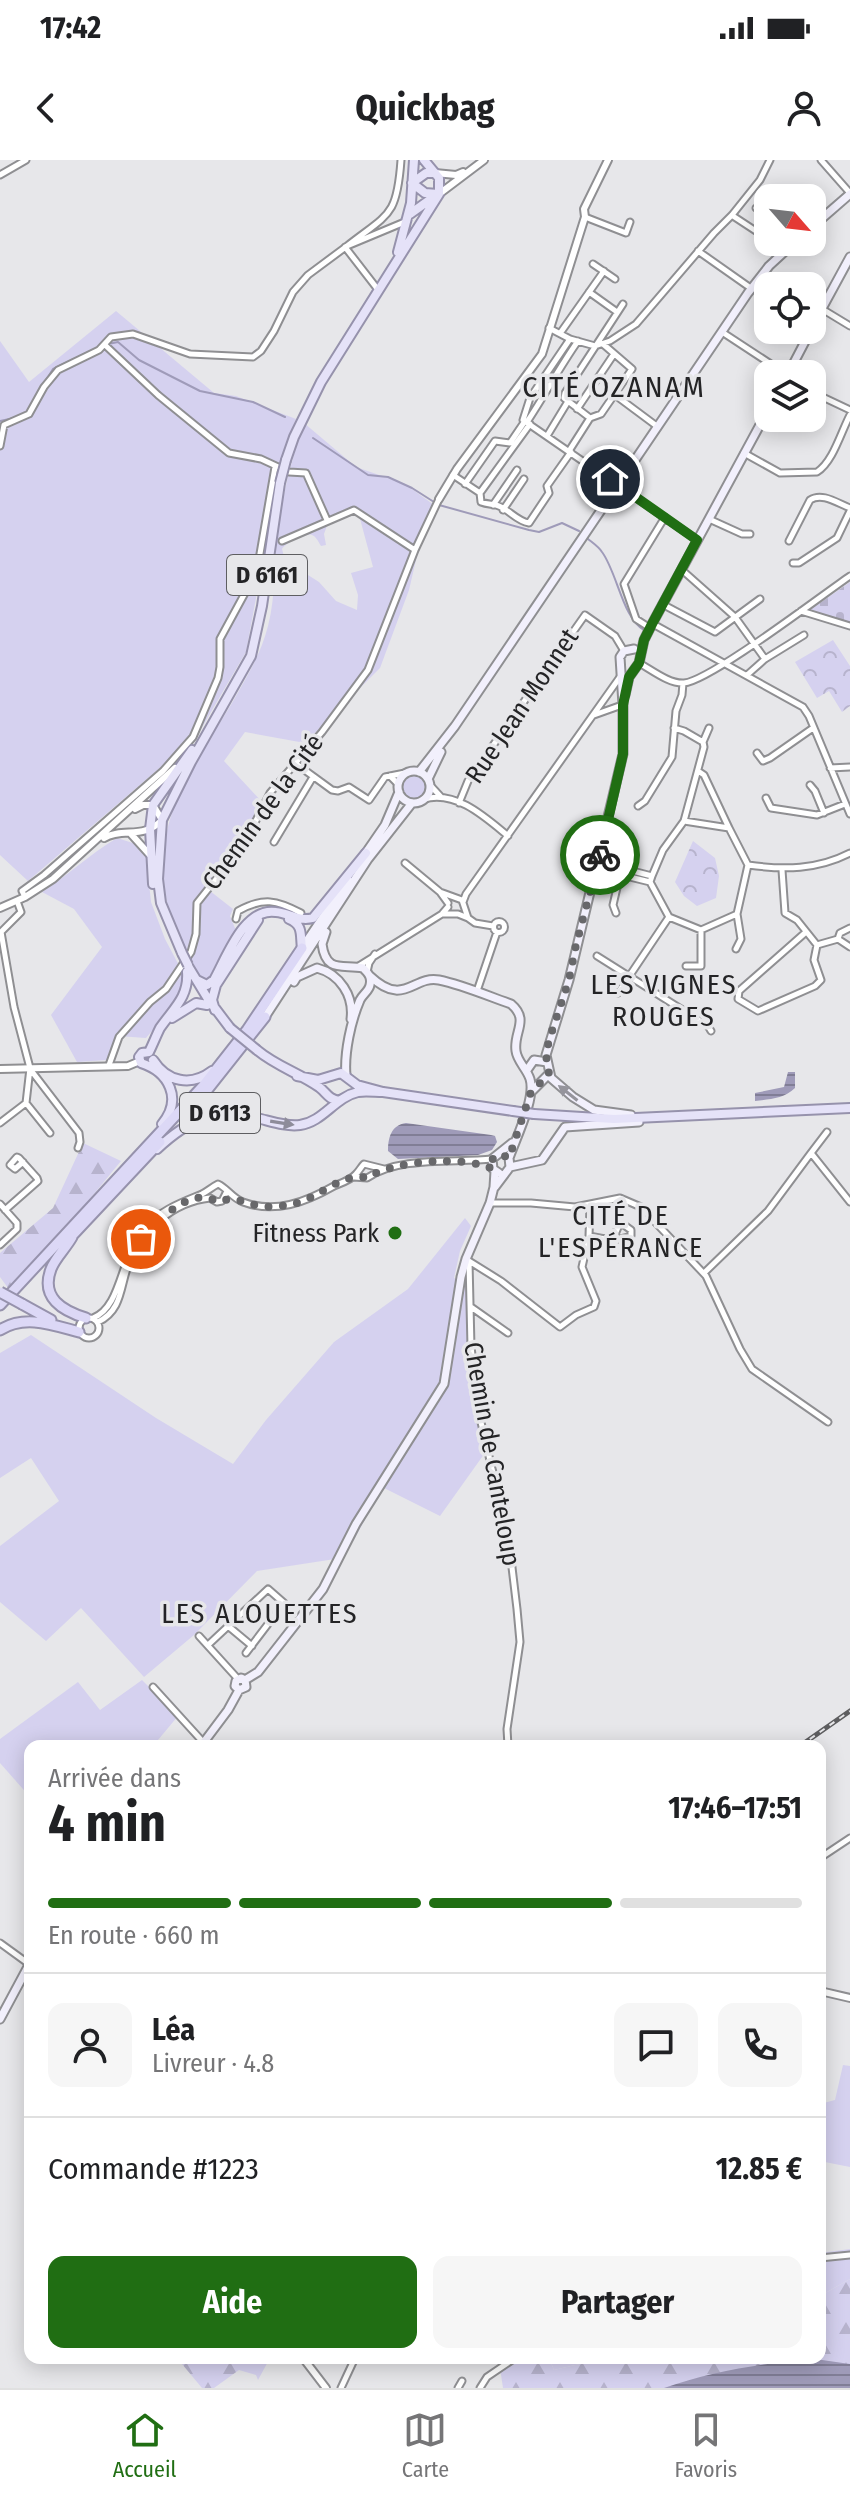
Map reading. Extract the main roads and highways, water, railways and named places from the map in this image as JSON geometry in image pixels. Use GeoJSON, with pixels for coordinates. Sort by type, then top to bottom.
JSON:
{"type":"FeatureCollection","features":[{"type":"Feature","properties":{"kind":"highway","name":"D 6113"},"geometry":{"type":"LineString","coordinates":[[0,1303],[216,1070],[302,948]]}},
{"type":"Feature","properties":{"kind":"highway","name":"D 6113"},"geometry":{"type":"LineString","coordinates":[[0,1314],[214,1083],[265,1017]]}},
{"type":"Feature","properties":{"kind":"highway"},"geometry":{"type":"LineString","coordinates":[[74,1234],[51,1267],[48,1289],[59,1308],[81,1324]]}},
{"type":"Feature","properties":{"kind":"highway"},"geometry":{"type":"LineString","coordinates":[[0,1292],[22,1304],[81,1324]]}},
{"type":"Feature","properties":{"kind":"highway"},"geometry":{"type":"LineString","coordinates":[[0,1330],[27,1321],[81,1324]]}},
{"type":"Feature","properties":{"kind":"main road","name":"D 6161"},"geometry":{"type":"LineString","coordinates":[[181,955],[161,903],[158,879],[162,820],[181,779],[251,656],[269,532],[275,518],[286,460],[316,391],[377,295],[397,254],[408,218],[414,160]]}},
{"type":"Feature","properties":{"kind":"main road"},"geometry":{"type":"LineString","coordinates":[[377,295],[439,194],[440,183],[424,160]]}},
{"type":"Feature","properties":{"kind":"main road"},"geometry":{"type":"LineString","coordinates":[[435,173],[422,175],[412,183],[425,193],[439,194]]}},
{"type":"Feature","properties":{"kind":"main road"},"geometry":{"type":"LineString","coordinates":[[408,218],[439,194]]}},
{"type":"Feature","properties":{"kind":"main road"},"geometry":{"type":"LineString","coordinates":[[826,215],[850,194]]}},
{"type":"Feature","properties":{"kind":"main road"},"geometry":{"type":"LineString","coordinates":[[455,726],[429,782],[429,792],[424,799],[412,803],[405,800],[398,788],[405,773],[419,772],[455,726],[722,332],[780,256]]}},
{"type":"Feature","properties":{"kind":"main road"},"geometry":{"type":"LineString","coordinates":[[826,302],[850,257]]}},
{"type":"Feature","properties":{"kind":"main road"},"geometry":{"type":"LineString","coordinates":[[623,705],[629,677],[644,640],[756,432]]}},
{"type":"Feature","properties":{"kind":"main road"},"geometry":{"type":"LineString","coordinates":[[636,659],[624,651],[620,657],[623,754],[569,980],[549,1040],[547,1062],[554,1082],[573,1097],[604,1113],[697,1115]]}},
{"type":"Feature","properties":{"kind":"main road"},"geometry":{"type":"LineString","coordinates":[[621,664],[626,669],[636,659]]}},
{"type":"Feature","properties":{"kind":"main road","name":"D 6161"},"geometry":{"type":"LineString","coordinates":[[211,1008],[187,968],[159,909],[150,856],[150,829],[153,805],[218,714]]}},
{"type":"Feature","properties":{"kind":"main road"},"geometry":{"type":"LineString","coordinates":[[419,772],[429,782]]}},
{"type":"Feature","properties":{"kind":"main road","name":"D 6113"},"geometry":{"type":"LineString","coordinates":[[302,948],[385,825],[398,788]]}},
{"type":"Feature","properties":{"kind":"main road","name":"D 6113"},"geometry":{"type":"LineString","coordinates":[[265,1017],[352,884],[394,823],[412,803]]}},
{"type":"Feature","properties":{"kind":"main road","name":"D 6113"},"geometry":{"type":"LineString","coordinates":[[246,929],[254,917],[265,911],[303,920],[313,918],[366,853]]}},
{"type":"Feature","properties":{"kind":"main road"},"geometry":{"type":"LineString","coordinates":[[352,884],[322,944],[329,960],[335,966],[348,969],[357,967],[384,986],[406,991],[436,979],[511,1004],[517,1009],[522,1024],[516,1042],[518,1058],[529,1075],[540,1082]]}},
{"type":"Feature","properties":{"kind":"main road"},"geometry":{"type":"LineString","coordinates":[[197,980],[203,984],[211,983],[246,929],[259,919],[280,915],[294,921],[303,933],[302,948]]}},
{"type":"Feature","properties":{"kind":"main road"},"geometry":{"type":"LineString","coordinates":[[162,1026],[196,1003],[211,1008],[212,993],[235,956],[246,929]]}},
{"type":"Feature","properties":{"kind":"main road","name":"D 6161"},"geometry":{"type":"LineString","coordinates":[[187,968],[197,980],[211,1008]]}},
{"type":"Feature","properties":{"kind":"main road"},"geometry":{"type":"LineString","coordinates":[[148,1059],[162,1026],[183,996],[188,981],[187,968]]}},
{"type":"Feature","properties":{"kind":"main road"},"geometry":{"type":"LineString","coordinates":[[265,1017],[275,1009],[297,977],[317,968],[325,970],[341,983],[352,1003],[344,1054],[325,1083],[329,1098],[339,1101],[358,1092],[383,1092],[561,1120],[639,1122]]}},
{"type":"Feature","properties":{"kind":"main road"},"geometry":{"type":"LineString","coordinates":[[341,983],[348,969]]}},
{"type":"Feature","properties":{"kind":"main road"},"geometry":{"type":"LineString","coordinates":[[349,1097],[353,1087],[349,1078],[351,1035],[366,992],[368,974]]}},
{"type":"Feature","properties":{"kind":"main road"},"geometry":{"type":"LineString","coordinates":[[347,994],[352,996],[384,986]]}},
{"type":"Feature","properties":{"kind":"main road","name":"D 6113"},"geometry":{"type":"LineString","coordinates":[[211,1008],[257,1050],[325,1091]]}},
{"type":"Feature","properties":{"kind":"main road"},"geometry":{"type":"LineString","coordinates":[[531,1092],[529,1075],[549,1040]]}},
{"type":"Feature","properties":{"kind":"main road"},"geometry":{"type":"LineString","coordinates":[[518,1058],[547,1062]]}},
{"type":"Feature","properties":{"kind":"main road","name":"D 6113"},"geometry":{"type":"LineString","coordinates":[[148,1059],[168,1077],[184,1081],[200,1079],[216,1070]]}},
{"type":"Feature","properties":{"kind":"main road","name":"D 6113"},"geometry":{"type":"LineString","coordinates":[[97,1199],[169,1116],[173,1107],[167,1079],[148,1059]]}},
{"type":"Feature","properties":{"kind":"main road"},"geometry":{"type":"LineString","coordinates":[[205,1740],[239,1690],[246,1687],[242,1680],[258,1672],[323,1589],[367,1505],[439,1394],[448,1371],[468,1260],[500,1170],[509,1158],[531,1092],[549,1074]]}},
{"type":"Feature","properties":{"kind":"main road"},"geometry":{"type":"LineString","coordinates":[[297,1076],[318,1080],[332,1075],[349,1078],[383,1092]]}},
{"type":"Feature","properties":{"kind":"main road","name":"D 6113"},"geometry":{"type":"LineString","coordinates":[[119,1185],[192,1121],[220,1113],[235,1113],[302,1125],[314,1121],[339,1101]]}},
{"type":"Feature","properties":{"kind":"main road"},"geometry":{"type":"LineString","coordinates":[[500,1170],[542,1160],[561,1132],[571,1125],[850,1108]]}},
{"type":"Feature","properties":{"kind":"main road"},"geometry":{"type":"LineString","coordinates":[[534,1114],[614,1119],[768,1113]]}},
{"type":"Feature","properties":{"kind":"main road"},"geometry":{"type":"LineString","coordinates":[[500,1170],[492,1159],[516,1139]]}},
{"type":"Feature","properties":{"kind":"main road"},"geometry":{"type":"LineString","coordinates":[[500,1154],[509,1158]]}},
{"type":"Feature","properties":{"kind":"main road"},"geometry":{"type":"LineString","coordinates":[[0,2019],[24,1975]]}},
{"type":"Feature","properties":{"kind":"waterway"},"geometry":{"type":"LineString","coordinates":[[108,344],[118,342],[139,360],[200,391],[253,402],[285,417]]}},
{"type":"Feature","properties":{"kind":"waterway"},"geometry":{"type":"LineString","coordinates":[[41,388],[53,369],[99,347]]}},
{"type":"Feature","properties":{"kind":"waterway"},"geometry":{"type":"LineString","coordinates":[[0,421],[14,418]]}},
{"type":"Feature","properties":{"kind":"waterway"},"geometry":{"type":"LineString","coordinates":[[313,438],[368,475],[388,477],[434,502]]}},
{"type":"Feature","properties":{"kind":"waterway"},"geometry":{"type":"LineString","coordinates":[[439,505],[539,532],[562,523],[579,531]]}},
{"type":"Feature","properties":{"kind":"waterway"},"geometry":{"type":"LineString","coordinates":[[588,539],[602,552],[625,606],[644,630]]}},
{"type":"Feature","properties":{"kind":"railway"},"geometry":{"type":"LineString","coordinates":[[809,1740],[850,1711]]}},
{"type":"Feature","properties":{"kind":"place","name":"Fitness Park"},"geometry":{"type":"Point","coordinates":[395,1233]}},
{"type":"Feature","properties":{"kind":"district","name":"CITÉ OZANAM"},"geometry":{"type":"Point","coordinates":[614,387]}},
{"type":"Feature","properties":{"kind":"district","name":"LES VIGNES ROUGES"},"geometry":{"type":"Point","coordinates":[664,1000]}},
{"type":"Feature","properties":{"kind":"district","name":"CITÉ DE L'ESPÉRANCE"},"geometry":{"type":"Point","coordinates":[621,1231]}},
{"type":"Feature","properties":{"kind":"district","name":"LES ALOUETTES"},"geometry":{"type":"Point","coordinates":[260,1613]}}]}
